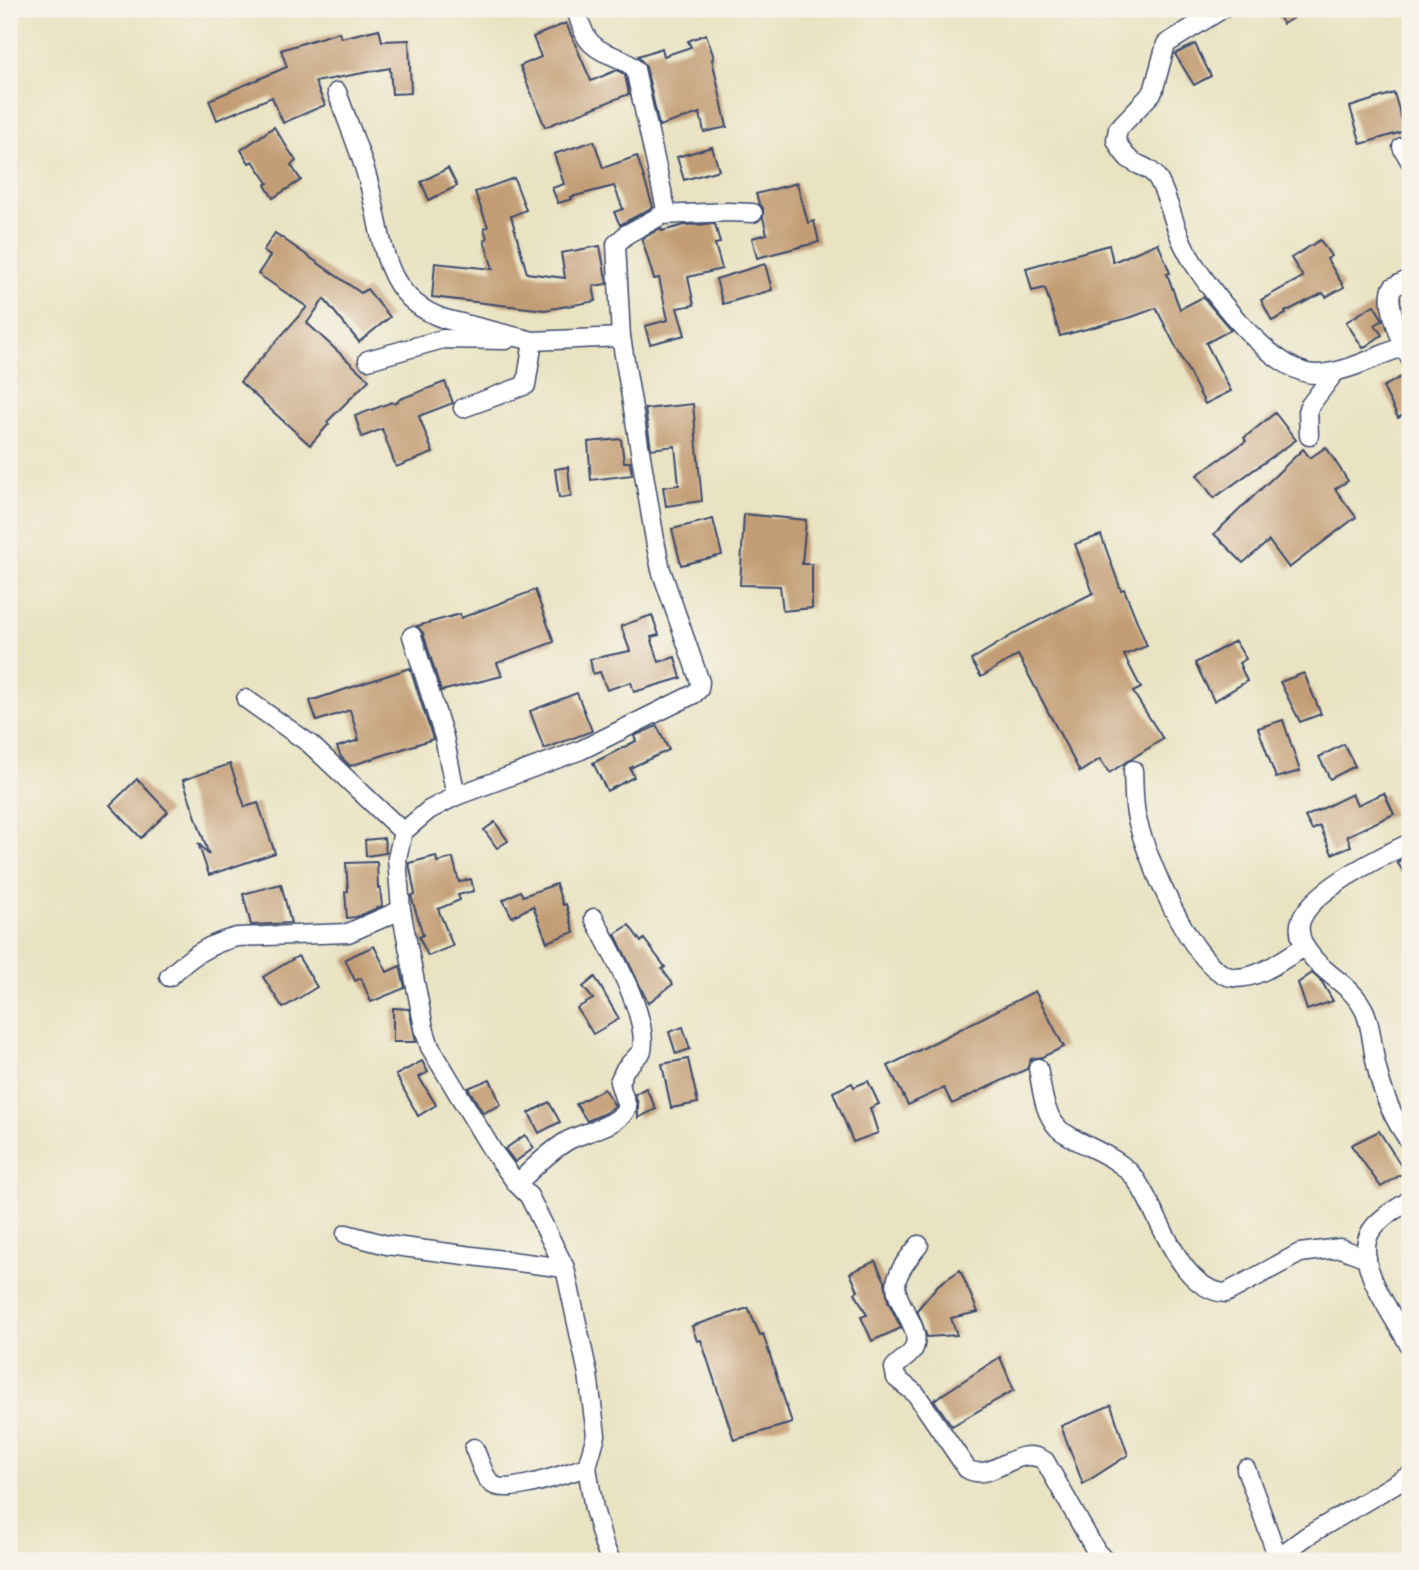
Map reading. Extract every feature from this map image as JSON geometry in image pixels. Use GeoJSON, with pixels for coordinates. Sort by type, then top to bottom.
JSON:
{"type":"FeatureCollection","features":[{"type":"Feature","properties":{"kind":"street"},"geometry":{"type":"LineString","coordinates":[[576,9],[586,37],[594,47],[635,69],[666,209],[662,215]]}},
{"type":"Feature","properties":{"kind":"street"},"geometry":{"type":"LineString","coordinates":[[1222,9],[1166,44],[1153,92],[1118,129],[1116,140],[1129,159],[1144,166],[1157,179],[1183,244],[1194,264],[1242,325],[1278,359],[1298,371],[1315,375],[1407,352],[1389,299],[1393,287],[1410,279]]}},
{"type":"Feature","properties":{"kind":"street"},"geometry":{"type":"LineString","coordinates":[[337,92],[368,179],[383,252],[400,287],[411,300],[433,315],[528,340]]}},
{"type":"Feature","properties":{"kind":"street"},"geometry":{"type":"LineString","coordinates":[[611,1561],[594,1509],[587,1467],[596,1435],[588,1374],[565,1268],[529,1196],[516,1184],[492,1150],[430,1047],[401,909],[397,858],[403,832],[429,810],[456,796],[581,750],[694,694],[699,689],[700,682],[661,570],[656,545],[621,337],[616,244],[626,234],[662,215],[753,213]]}},
{"type":"Feature","properties":{"kind":"street"},"geometry":{"type":"LineString","coordinates":[[369,360],[443,339],[621,337]]}},
{"type":"Feature","properties":{"kind":"street"},"geometry":{"type":"LineString","coordinates":[[463,408],[526,385],[528,340]]}},
{"type":"Feature","properties":{"kind":"street"},"geometry":{"type":"LineString","coordinates":[[1309,436],[1308,408],[1335,372]]}},
{"type":"Feature","properties":{"kind":"street"},"geometry":{"type":"LineString","coordinates":[[412,636],[444,737],[456,796]]}},
{"type":"Feature","properties":{"kind":"street"},"geometry":{"type":"LineString","coordinates":[[246,699],[310,744],[403,832]]}},
{"type":"Feature","properties":{"kind":"street"},"geometry":{"type":"LineString","coordinates":[[1133,770],[1136,817],[1150,861],[1194,945],[1217,971],[1228,977],[1254,975],[1304,947]]}},
{"type":"Feature","properties":{"kind":"street"},"geometry":{"type":"LineString","coordinates":[[1410,843],[1357,870],[1314,902],[1300,923],[1304,947],[1322,968],[1354,994],[1365,1013],[1389,1108],[1410,1142]]}},
{"type":"Feature","properties":{"kind":"street"},"geometry":{"type":"LineString","coordinates":[[169,977],[189,958],[207,946],[221,941],[237,937],[348,933],[401,909]]}},
{"type":"Feature","properties":{"kind":"street"},"geometry":{"type":"LineString","coordinates":[[516,1184],[547,1155],[568,1140],[622,1117],[627,1107],[619,1082],[625,1069],[642,1051],[642,1029],[622,974],[594,918]]}},
{"type":"Feature","properties":{"kind":"street"},"geometry":{"type":"LineString","coordinates":[[1038,1068],[1045,1106],[1058,1129],[1115,1161],[1133,1176],[1160,1221],[1170,1244],[1189,1272],[1214,1292],[1226,1293],[1300,1253],[1313,1250],[1340,1248],[1367,1258]]}},
{"type":"Feature","properties":{"kind":"street"},"geometry":{"type":"LineString","coordinates":[[1410,1200],[1382,1219],[1370,1233],[1367,1258],[1373,1283],[1410,1347]]}},
{"type":"Feature","properties":{"kind":"street"},"geometry":{"type":"LineString","coordinates":[[346,1234],[387,1245],[565,1268]]}},
{"type":"Feature","properties":{"kind":"street"},"geometry":{"type":"LineString","coordinates":[[919,1245],[903,1266],[897,1280],[898,1295],[915,1333],[911,1353],[894,1368],[897,1378],[916,1394],[967,1469],[981,1473],[1026,1455],[1036,1455],[1045,1461],[1096,1551],[1105,1561]]}},
{"type":"Feature","properties":{"kind":"street"},"geometry":{"type":"LineString","coordinates":[[474,1448],[490,1483],[499,1489],[513,1488],[587,1467]]}},
{"type":"Feature","properties":{"kind":"street"},"geometry":{"type":"LineString","coordinates":[[1246,1469],[1275,1560],[1307,1536],[1410,1475]]}},
{"type":"Feature","properties":{"kind":"building"},"geometry":{"type":"Polygon","coordinates":[[[1274,9],[1308,9],[1283,24],[1274,9]]]}},
{"type":"Feature","properties":{"kind":"building"},"geometry":{"type":"Polygon","coordinates":[[[566,23],[591,81],[617,70],[625,75],[629,94],[545,127],[520,66],[541,57],[533,37],[566,23]]]}},
{"type":"Feature","properties":{"kind":"building"},"geometry":{"type":"Polygon","coordinates":[[[379,29],[382,41],[409,40],[411,93],[392,94],[390,68],[315,82],[325,105],[283,123],[272,97],[217,120],[209,100],[287,67],[281,50],[339,32],[341,38],[379,29]]]}},
{"type":"Feature","properties":{"kind":"building"},"geometry":{"type":"Polygon","coordinates":[[[706,34],[714,58],[712,59],[727,127],[704,132],[700,113],[659,126],[646,67],[638,56],[662,48],[664,56],[691,47],[688,41],[706,34]]]}},
{"type":"Feature","properties":{"kind":"building"},"geometry":{"type":"Polygon","coordinates":[[[1195,44],[1211,76],[1194,85],[1175,54],[1195,44]]]}},
{"type":"Feature","properties":{"kind":"building"},"geometry":{"type":"Polygon","coordinates":[[[1394,93],[1405,131],[1361,144],[1350,107],[1394,93]]]}},
{"type":"Feature","properties":{"kind":"building"},"geometry":{"type":"Polygon","coordinates":[[[274,127],[296,161],[291,165],[301,180],[273,198],[265,185],[268,183],[253,161],[249,163],[241,150],[274,127]]]}},
{"type":"Feature","properties":{"kind":"building"},"geometry":{"type":"Polygon","coordinates":[[[594,141],[603,168],[637,156],[653,207],[620,225],[614,212],[623,209],[614,186],[558,203],[552,188],[564,184],[554,154],[594,141]]]}},
{"type":"Feature","properties":{"kind":"building"},"geometry":{"type":"Polygon","coordinates":[[[712,147],[719,170],[684,180],[677,157],[712,147]]]}},
{"type":"Feature","properties":{"kind":"building"},"geometry":{"type":"Polygon","coordinates":[[[448,168],[457,186],[429,200],[421,182],[448,168]]]}},
{"type":"Feature","properties":{"kind":"building"},"geometry":{"type":"Polygon","coordinates":[[[514,178],[526,210],[511,216],[527,273],[565,278],[561,253],[600,246],[607,284],[593,286],[596,301],[545,310],[432,297],[435,263],[493,269],[484,240],[487,239],[484,228],[488,227],[475,192],[514,178]]]}},
{"type":"Feature","properties":{"kind":"building"},"geometry":{"type":"Polygon","coordinates":[[[797,183],[808,223],[814,221],[819,242],[757,258],[752,238],[767,234],[763,208],[756,194],[797,183]]]}},
{"type":"Feature","properties":{"kind":"building"},"geometry":{"type":"Polygon","coordinates":[[[715,224],[720,243],[715,244],[722,269],[688,277],[694,305],[677,308],[685,335],[650,344],[645,326],[668,320],[659,278],[654,279],[642,239],[661,228],[662,231],[685,225],[715,224]]]}},
{"type":"Feature","properties":{"kind":"building"},"geometry":{"type":"Polygon","coordinates":[[[275,233],[361,293],[367,289],[390,317],[359,342],[324,299],[307,323],[369,380],[327,422],[329,424],[310,445],[240,382],[307,307],[258,274],[270,256],[263,251],[275,233]]]}},
{"type":"Feature","properties":{"kind":"building"},"geometry":{"type":"Polygon","coordinates":[[[1320,240],[1331,256],[1327,259],[1344,287],[1326,297],[1323,293],[1272,321],[1261,300],[1303,277],[1291,258],[1320,240]]]}},
{"type":"Feature","properties":{"kind":"building"},"geometry":{"type":"Polygon","coordinates":[[[1158,243],[1180,309],[1203,297],[1231,330],[1206,343],[1231,391],[1205,404],[1156,308],[1060,336],[1045,288],[1032,291],[1026,268],[1109,245],[1113,262],[1158,243]]]}},
{"type":"Feature","properties":{"kind":"building"},"geometry":{"type":"Polygon","coordinates":[[[765,264],[772,290],[723,304],[716,279],[765,264]]]}},
{"type":"Feature","properties":{"kind":"building"},"geometry":{"type":"Polygon","coordinates":[[[1374,305],[1383,320],[1375,325],[1382,335],[1363,348],[1346,322],[1374,305]]]}},
{"type":"Feature","properties":{"kind":"building"},"geometry":{"type":"Polygon","coordinates":[[[1410,372],[1410,410],[1398,418],[1383,387],[1410,372]]]}},
{"type":"Feature","properties":{"kind":"building"},"geometry":{"type":"Polygon","coordinates":[[[445,382],[453,403],[419,416],[433,453],[396,467],[382,429],[362,437],[355,416],[392,402],[395,404],[400,399],[445,382]]]}},
{"type":"Feature","properties":{"kind":"building"},"geometry":{"type":"Polygon","coordinates":[[[693,404],[702,501],[666,506],[663,487],[679,485],[675,446],[651,449],[645,409],[693,404]]]}},
{"type":"Feature","properties":{"kind":"building"},"geometry":{"type":"Polygon","coordinates":[[[1275,413],[1296,440],[1214,498],[1197,475],[1246,441],[1244,438],[1275,413]]]}},
{"type":"Feature","properties":{"kind":"building"},"geometry":{"type":"Polygon","coordinates":[[[621,439],[624,462],[630,462],[632,475],[591,480],[588,442],[621,439]]]}},
{"type":"Feature","properties":{"kind":"building"},"geometry":{"type":"Polygon","coordinates":[[[1326,447],[1348,481],[1335,489],[1356,517],[1289,568],[1269,541],[1243,563],[1214,534],[1303,449],[1310,458],[1326,447]]]}},
{"type":"Feature","properties":{"kind":"building"},"geometry":{"type":"Polygon","coordinates":[[[568,467],[571,496],[559,498],[555,469],[568,467]]]}},
{"type":"Feature","properties":{"kind":"building"},"geometry":{"type":"Polygon","coordinates":[[[744,514],[806,520],[802,564],[812,564],[812,608],[783,611],[780,586],[740,585],[744,514]]]}},
{"type":"Feature","properties":{"kind":"building"},"geometry":{"type":"Polygon","coordinates":[[[713,519],[722,555],[681,565],[672,529],[713,519]]]}},
{"type":"Feature","properties":{"kind":"building"},"geometry":{"type":"Polygon","coordinates":[[[1101,535],[1121,590],[1124,589],[1147,646],[1124,655],[1141,688],[1133,692],[1163,739],[1109,773],[1100,759],[1080,772],[1018,655],[981,677],[971,660],[1022,629],[1093,593],[1075,544],[1101,535]]]}},
{"type":"Feature","properties":{"kind":"building"},"geometry":{"type":"Polygon","coordinates":[[[535,590],[554,642],[497,663],[502,676],[441,691],[423,633],[417,626],[460,614],[461,618],[535,590]]]}},
{"type":"Feature","properties":{"kind":"building"},"geometry":{"type":"Polygon","coordinates":[[[652,615],[659,635],[651,637],[659,662],[675,657],[681,678],[634,692],[631,682],[607,690],[600,672],[593,674],[590,659],[630,651],[621,626],[652,615]]]}},
{"type":"Feature","properties":{"kind":"building"},"geometry":{"type":"Polygon","coordinates":[[[1235,641],[1246,659],[1239,663],[1247,681],[1214,701],[1195,663],[1235,641]]]}},
{"type":"Feature","properties":{"kind":"building"},"geometry":{"type":"Polygon","coordinates":[[[410,668],[433,739],[350,766],[341,757],[337,747],[359,740],[350,710],[317,721],[310,701],[410,668]]]}},
{"type":"Feature","properties":{"kind":"building"},"geometry":{"type":"Polygon","coordinates":[[[1304,673],[1321,714],[1300,722],[1280,682],[1304,673]]]}},
{"type":"Feature","properties":{"kind":"building"},"geometry":{"type":"Polygon","coordinates":[[[577,693],[592,731],[544,749],[530,711],[577,693]]]}},
{"type":"Feature","properties":{"kind":"building"},"geometry":{"type":"Polygon","coordinates":[[[1283,720],[1300,771],[1276,778],[1258,728],[1283,720]]]}},
{"type":"Feature","properties":{"kind":"building"},"geometry":{"type":"Polygon","coordinates":[[[657,726],[669,750],[630,768],[634,777],[607,791],[593,763],[636,741],[634,736],[657,726]]]}},
{"type":"Feature","properties":{"kind":"building"},"geometry":{"type":"Polygon","coordinates":[[[1344,744],[1355,766],[1330,779],[1319,757],[1344,744]]]}},
{"type":"Feature","properties":{"kind":"building"},"geometry":{"type":"Polygon","coordinates":[[[230,764],[245,807],[258,803],[275,853],[209,875],[198,843],[209,855],[183,780],[230,764]]]}},
{"type":"Feature","properties":{"kind":"building"},"geometry":{"type":"Polygon","coordinates":[[[137,779],[168,812],[141,838],[110,805],[137,779]]]}},
{"type":"Feature","properties":{"kind":"building"},"geometry":{"type":"Polygon","coordinates":[[[1384,793],[1394,814],[1347,836],[1351,846],[1332,854],[1320,826],[1312,830],[1305,817],[1352,794],[1357,805],[1384,793]]]}},
{"type":"Feature","properties":{"kind":"building"},"geometry":{"type":"Polygon","coordinates":[[[495,822],[508,841],[497,848],[484,830],[495,822]]]}},
{"type":"Feature","properties":{"kind":"building"},"geometry":{"type":"Polygon","coordinates":[[[384,838],[386,853],[366,856],[365,840],[384,838]]]}},
{"type":"Feature","properties":{"kind":"building"},"geometry":{"type":"Polygon","coordinates":[[[1410,855],[1410,882],[1397,862],[1410,855]]]}},
{"type":"Feature","properties":{"kind":"building"},"geometry":{"type":"Polygon","coordinates":[[[436,856],[437,862],[453,858],[459,882],[471,879],[474,891],[458,895],[460,900],[438,909],[453,946],[428,956],[419,937],[423,935],[411,896],[415,894],[409,863],[436,856]]]}},
{"type":"Feature","properties":{"kind":"building"},"geometry":{"type":"Polygon","coordinates":[[[377,862],[382,906],[347,918],[346,863],[377,862]]]}},
{"type":"Feature","properties":{"kind":"building"},"geometry":{"type":"Polygon","coordinates":[[[281,884],[291,923],[251,925],[243,894],[281,884]]]}},
{"type":"Feature","properties":{"kind":"building"},"geometry":{"type":"Polygon","coordinates":[[[556,884],[563,905],[566,904],[574,932],[547,942],[533,906],[512,917],[503,900],[520,891],[523,896],[556,884]]]}},
{"type":"Feature","properties":{"kind":"building"},"geometry":{"type":"Polygon","coordinates":[[[629,925],[641,942],[644,939],[665,967],[662,969],[673,984],[648,1003],[615,934],[629,925]]]}},
{"type":"Feature","properties":{"kind":"building"},"geometry":{"type":"Polygon","coordinates":[[[374,946],[387,972],[400,966],[405,988],[371,1002],[361,978],[355,981],[345,959],[374,946]]]}},
{"type":"Feature","properties":{"kind":"building"},"geometry":{"type":"Polygon","coordinates":[[[298,956],[317,987],[283,1008],[263,977],[298,956]]]}},
{"type":"Feature","properties":{"kind":"building"},"geometry":{"type":"Polygon","coordinates":[[[1312,973],[1322,982],[1333,1001],[1307,1010],[1298,983],[1312,973]]]}},
{"type":"Feature","properties":{"kind":"building"},"geometry":{"type":"Polygon","coordinates":[[[595,977],[619,1019],[593,1034],[577,1008],[593,999],[583,987],[595,977]]]}},
{"type":"Feature","properties":{"kind":"building"},"geometry":{"type":"Polygon","coordinates":[[[1035,991],[1064,1047],[1031,1059],[1027,1069],[952,1104],[944,1088],[908,1105],[888,1066],[1035,991]]]}},
{"type":"Feature","properties":{"kind":"building"},"geometry":{"type":"Polygon","coordinates":[[[393,1008],[409,1009],[416,1042],[393,1042],[393,1008]]]}},
{"type":"Feature","properties":{"kind":"building"},"geometry":{"type":"Polygon","coordinates":[[[683,1027],[690,1049],[676,1054],[669,1032],[683,1027]]]}},
{"type":"Feature","properties":{"kind":"building"},"geometry":{"type":"Polygon","coordinates":[[[688,1059],[698,1103],[671,1108],[662,1064],[688,1059]]]}},
{"type":"Feature","properties":{"kind":"building"},"geometry":{"type":"Polygon","coordinates":[[[422,1061],[428,1072],[419,1077],[436,1105],[418,1116],[396,1075],[422,1061]]]}},
{"type":"Feature","properties":{"kind":"building"},"geometry":{"type":"Polygon","coordinates":[[[490,1079],[501,1105],[483,1113],[468,1088],[490,1079]]]}},
{"type":"Feature","properties":{"kind":"building"},"geometry":{"type":"Polygon","coordinates":[[[868,1081],[879,1104],[870,1108],[878,1133],[853,1142],[833,1092],[852,1083],[854,1087],[868,1081]]]}},
{"type":"Feature","properties":{"kind":"building"},"geometry":{"type":"Polygon","coordinates":[[[646,1088],[656,1109],[638,1118],[635,1094],[646,1088]]]}},
{"type":"Feature","properties":{"kind":"building"},"geometry":{"type":"Polygon","coordinates":[[[604,1089],[615,1106],[587,1121],[576,1104],[604,1089]]]}},
{"type":"Feature","properties":{"kind":"building"},"geometry":{"type":"Polygon","coordinates":[[[549,1102],[560,1122],[539,1133],[529,1113],[549,1102]]]}},
{"type":"Feature","properties":{"kind":"building"},"geometry":{"type":"Polygon","coordinates":[[[1379,1131],[1405,1172],[1381,1187],[1351,1145],[1379,1131]]]}},
{"type":"Feature","properties":{"kind":"building"},"geometry":{"type":"Polygon","coordinates":[[[525,1135],[534,1148],[515,1162],[505,1149],[525,1135]]]}},
{"type":"Feature","properties":{"kind":"building"},"geometry":{"type":"Polygon","coordinates":[[[875,1261],[885,1281],[888,1301],[901,1328],[872,1341],[861,1317],[867,1315],[855,1293],[858,1291],[850,1273],[875,1261]]]}},
{"type":"Feature","properties":{"kind":"building"},"geometry":{"type":"Polygon","coordinates":[[[960,1270],[978,1312],[951,1318],[957,1335],[927,1337],[917,1310],[938,1285],[960,1270]]]}},
{"type":"Feature","properties":{"kind":"building"},"geometry":{"type":"Polygon","coordinates":[[[748,1308],[760,1335],[763,1334],[792,1423],[734,1440],[701,1340],[697,1341],[692,1326],[748,1308]]]}},
{"type":"Feature","properties":{"kind":"building"},"geometry":{"type":"Polygon","coordinates":[[[1000,1357],[1014,1390],[952,1426],[934,1400],[1000,1357]]]}},
{"type":"Feature","properties":{"kind":"building"},"geometry":{"type":"Polygon","coordinates":[[[1111,1405],[1128,1455],[1083,1484],[1061,1426],[1111,1405]]]}}]}
